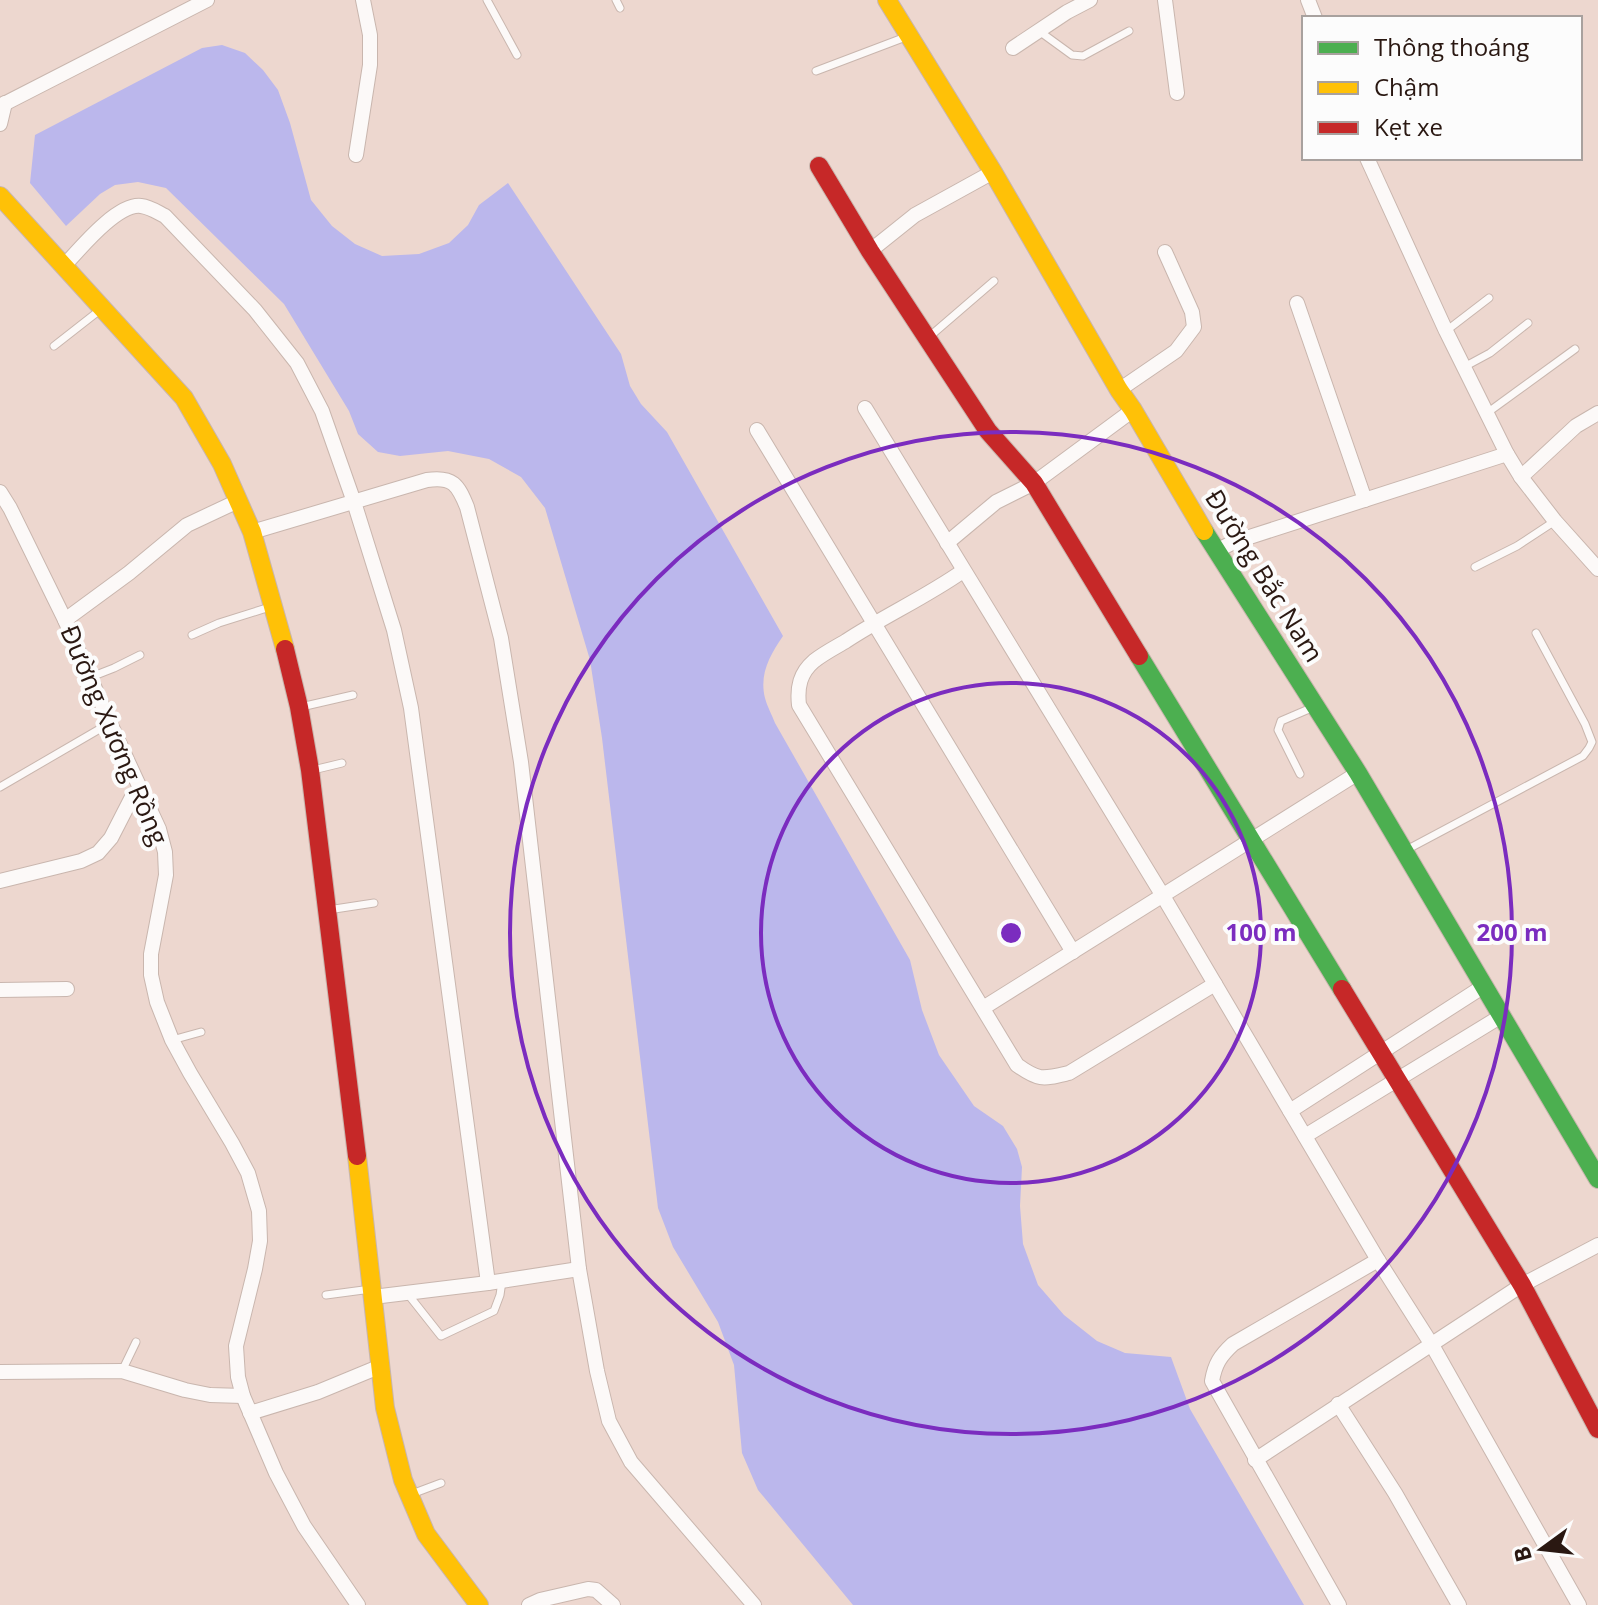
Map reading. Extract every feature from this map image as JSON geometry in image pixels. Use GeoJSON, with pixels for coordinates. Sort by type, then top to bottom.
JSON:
{"type":"FeatureCollection","features":[{"type":"Feature","properties":{"kind":"main road","name":"Đường Bắc Nam"},"geometry":{"type":"LineString","coordinates":[[887,0],[993,172],[1216,551],[1358,773],[1598,1179]]}},
{"type":"Feature","properties":{"kind":"main road"},"geometry":{"type":"LineString","coordinates":[[819,166],[870,251],[988,431],[1034,483],[1522,1285],[1598,1429]]}},
{"type":"Feature","properties":{"kind":"main road"},"geometry":{"type":"LineString","coordinates":[[0,196],[184,398],[222,464],[252,532],[299,707],[310,770],[385,1408],[403,1480],[426,1534],[479,1605]]}},
{"type":"Feature","properties":{"kind":"street"},"geometry":{"type":"LineString","coordinates":[[0,124],[2,104],[207,0]]}},
{"type":"Feature","properties":{"kind":"street"},"geometry":{"type":"LineString","coordinates":[[356,155],[370,65],[370,35],[363,0]]}},
{"type":"Feature","properties":{"kind":"street"},"geometry":{"type":"LineString","coordinates":[[1013,48],[1090,0]]}},
{"type":"Feature","properties":{"kind":"street"},"geometry":{"type":"LineString","coordinates":[[1165,0],[1177,93]]}},
{"type":"Feature","properties":{"kind":"street"},"geometry":{"type":"LineString","coordinates":[[1368,160],[1485,414],[1507,454],[1555,521],[1598,569]]}},
{"type":"Feature","properties":{"kind":"street"},"geometry":{"type":"LineString","coordinates":[[870,251],[915,215],[993,172]]}},
{"type":"Feature","properties":{"kind":"street"},"geometry":{"type":"LineString","coordinates":[[63,267],[112,218],[126,209],[139,205],[165,216],[255,310],[297,363],[322,411],[394,630],[411,708],[495,1282]]}},
{"type":"Feature","properties":{"kind":"street"},"geometry":{"type":"LineString","coordinates":[[1119,390],[1176,351],[1194,327],[1192,312],[1165,252]]}},
{"type":"Feature","properties":{"kind":"street"},"geometry":{"type":"LineString","coordinates":[[1297,303],[1365,500]]}},
{"type":"Feature","properties":{"kind":"street"},"geometry":{"type":"LineString","coordinates":[[865,408],[1432,1345],[1579,1605]]}},
{"type":"Feature","properties":{"kind":"street"},"geometry":{"type":"LineString","coordinates":[[947,543],[996,502],[1034,483],[1133,410]]}},
{"type":"Feature","properties":{"kind":"street"},"geometry":{"type":"LineString","coordinates":[[1521,477],[1576,426],[1598,413]]}},
{"type":"Feature","properties":{"kind":"street"},"geometry":{"type":"LineString","coordinates":[[757,430],[1073,952]]}},
{"type":"Feature","properties":{"kind":"street"},"geometry":{"type":"LineString","coordinates":[[1216,551],[1234,542],[1507,454]]}},
{"type":"Feature","properties":{"kind":"street"},"geometry":{"type":"LineString","coordinates":[[252,532],[427,480],[441,478],[458,487],[467,507],[501,638],[521,762],[579,1269],[609,1421],[631,1462],[754,1605]]}},
{"type":"Feature","properties":{"kind":"street","name":"Đường Xương Rồng"},"geometry":{"type":"LineString","coordinates":[[2,500],[65,620],[159,829],[165,852],[166,875],[151,954],[151,975],[157,1002],[172,1040],[248,1173],[259,1211],[260,1241],[236,1346],[238,1377],[276,1473],[304,1526],[356,1604]]}},
{"type":"Feature","properties":{"kind":"street"},"geometry":{"type":"LineString","coordinates":[[65,620],[187,525],[238,501]]}},
{"type":"Feature","properties":{"kind":"street"},"geometry":{"type":"LineString","coordinates":[[963,571],[813,662],[797,689],[799,705],[1017,1065],[1033,1077],[1048,1078],[1069,1073],[1215,984]]}},
{"type":"Feature","properties":{"kind":"street"},"geometry":{"type":"LineString","coordinates":[[983,1008],[1358,773]]}},
{"type":"Feature","properties":{"kind":"street"},"geometry":{"type":"LineString","coordinates":[[0,881],[81,861],[98,853],[111,838],[131,799],[141,790]]}},
{"type":"Feature","properties":{"kind":"street"},"geometry":{"type":"LineString","coordinates":[[1290,1111],[1484,986]]}},
{"type":"Feature","properties":{"kind":"street"},"geometry":{"type":"LineString","coordinates":[[0,990],[67,989]]}},
{"type":"Feature","properties":{"kind":"street"},"geometry":{"type":"LineString","coordinates":[[1305,1136],[1503,1015]]}},
{"type":"Feature","properties":{"kind":"street"},"geometry":{"type":"LineString","coordinates":[[1255,1460],[1522,1285],[1598,1245]]}},
{"type":"Feature","properties":{"kind":"street"},"geometry":{"type":"LineString","coordinates":[[1339,1605],[1212,1381],[1220,1356],[1233,1344],[1378,1260]]}},
{"type":"Feature","properties":{"kind":"street"},"geometry":{"type":"LineString","coordinates":[[373,1293],[407,1293],[579,1269]]}},
{"type":"Feature","properties":{"kind":"street"},"geometry":{"type":"LineString","coordinates":[[250,1413],[318,1392],[381,1366]]}},
{"type":"Feature","properties":{"kind":"street"},"geometry":{"type":"LineString","coordinates":[[0,1372],[122,1371],[185,1390],[210,1395],[243,1396]]}},
{"type":"Feature","properties":{"kind":"street"},"geometry":{"type":"LineString","coordinates":[[1338,1404],[1395,1493],[1459,1605]]}},
{"type":"Feature","properties":{"kind":"street"},"geometry":{"type":"LineString","coordinates":[[529,1605],[588,1589],[596,1590],[613,1605]]}},
{"type":"Feature","properties":{"kind":"lane"},"geometry":{"type":"LineString","coordinates":[[487,0],[517,55]]}},
{"type":"Feature","properties":{"kind":"lane"},"geometry":{"type":"LineString","coordinates":[[1039,31],[1072,55],[1083,56],[1129,31]]}},
{"type":"Feature","properties":{"kind":"lane"},"geometry":{"type":"LineString","coordinates":[[816,71],[909,36]]}},
{"type":"Feature","properties":{"kind":"lane"},"geometry":{"type":"LineString","coordinates":[[927,339],[994,281]]}},
{"type":"Feature","properties":{"kind":"lane"},"geometry":{"type":"LineString","coordinates":[[1446,331],[1489,298]]}},
{"type":"Feature","properties":{"kind":"lane"},"geometry":{"type":"LineString","coordinates":[[54,346],[102,308]]}},
{"type":"Feature","properties":{"kind":"lane"},"geometry":{"type":"LineString","coordinates":[[1464,367],[1490,353],[1528,323]]}},
{"type":"Feature","properties":{"kind":"lane"},"geometry":{"type":"LineString","coordinates":[[1485,414],[1575,349]]}},
{"type":"Feature","properties":{"kind":"lane"},"geometry":{"type":"LineString","coordinates":[[1475,567],[1517,546],[1555,521]]}},
{"type":"Feature","properties":{"kind":"lane"},"geometry":{"type":"LineString","coordinates":[[192,635],[273,606]]}},
{"type":"Feature","properties":{"kind":"lane"},"geometry":{"type":"LineString","coordinates":[[1405,851],[1583,756],[1589,748],[1592,742],[1585,724],[1536,633]]}},
{"type":"Feature","properties":{"kind":"lane"},"geometry":{"type":"LineString","coordinates":[[90,678],[140,655]]}},
{"type":"Feature","properties":{"kind":"lane"},"geometry":{"type":"LineString","coordinates":[[299,707],[353,695]]}},
{"type":"Feature","properties":{"kind":"lane"},"geometry":{"type":"LineString","coordinates":[[1300,774],[1278,730],[1281,721],[1315,706]]}},
{"type":"Feature","properties":{"kind":"lane"},"geometry":{"type":"LineString","coordinates":[[0,787],[110,723]]}},
{"type":"Feature","properties":{"kind":"lane"},"geometry":{"type":"LineString","coordinates":[[310,770],[342,763]]}},
{"type":"Feature","properties":{"kind":"lane"},"geometry":{"type":"LineString","coordinates":[[327,910],[374,903]]}},
{"type":"Feature","properties":{"kind":"lane"},"geometry":{"type":"LineString","coordinates":[[172,1040],[201,1032]]}},
{"type":"Feature","properties":{"kind":"lane"},"geometry":{"type":"LineString","coordinates":[[407,1293],[441,1336],[494,1311],[500,1295],[495,1282]]}},
{"type":"Feature","properties":{"kind":"lane"},"geometry":{"type":"LineString","coordinates":[[326,1295],[373,1293]]}},
{"type":"Feature","properties":{"kind":"lane"},"geometry":{"type":"LineString","coordinates":[[122,1371],[136,1342]]}},
{"type":"Feature","properties":{"kind":"lane"},"geometry":{"type":"LineString","coordinates":[[408,1495],[441,1483]]}},
{"type":"Feature","properties":{"kind":"shaded area"},"geometry":{"type":"Polygon","coordinates":[[[222,45],[245,53],[278,90],[311,200],[332,226],[355,244],[382,256],[419,254],[449,243],[468,225],[479,205],[508,183],[621,354],[630,386],[641,404],[667,432],[783,636],[770,658],[763,681],[767,704],[910,960],[922,1010],[939,1055],[974,1106],[1003,1126],[1017,1149],[1022,1167],[1020,1206],[1023,1244],[1038,1285],[1064,1315],[1097,1341],[1125,1353],[1171,1357],[1190,1409],[1304,1605],[853,1605],[758,1490],[742,1453],[734,1365],[718,1322],[673,1247],[658,1208],[590,660],[545,508],[521,477],[489,459],[448,451],[400,456],[378,452],[358,434],[349,411],[284,304],[166,188],[138,182],[115,185],[100,194],[66,226],[30,183],[35,135],[202,48],[222,45]]]}},
{"type":"Feature","properties":{"kind":"traffic: fast"},"geometry":{"type":"LineString","coordinates":[[1204,531],[1358,773],[1598,1179]]}},
{"type":"Feature","properties":{"kind":"traffic: fast"},"geometry":{"type":"LineString","coordinates":[[1139,656],[1342,989]]}},
{"type":"Feature","properties":{"kind":"traffic: slow"},"geometry":{"type":"LineString","coordinates":[[887,0],[993,172],[1204,531]]}},
{"type":"Feature","properties":{"kind":"traffic: slow"},"geometry":{"type":"LineString","coordinates":[[0,196],[184,398],[222,464],[252,532],[285,649]]}},
{"type":"Feature","properties":{"kind":"traffic: slow"},"geometry":{"type":"LineString","coordinates":[[357,1156],[385,1408],[403,1480],[426,1534],[479,1605]]}},
{"type":"Feature","properties":{"kind":"traffic: jam"},"geometry":{"type":"LineString","coordinates":[[819,166],[870,251],[988,431],[1034,483],[1139,656]]}},
{"type":"Feature","properties":{"kind":"traffic: jam"},"geometry":{"type":"LineString","coordinates":[[285,649],[310,770],[357,1156]]}},
{"type":"Feature","properties":{"kind":"traffic: jam"},"geometry":{"type":"LineString","coordinates":[[1342,989],[1522,1285],[1598,1429]]}}]}
